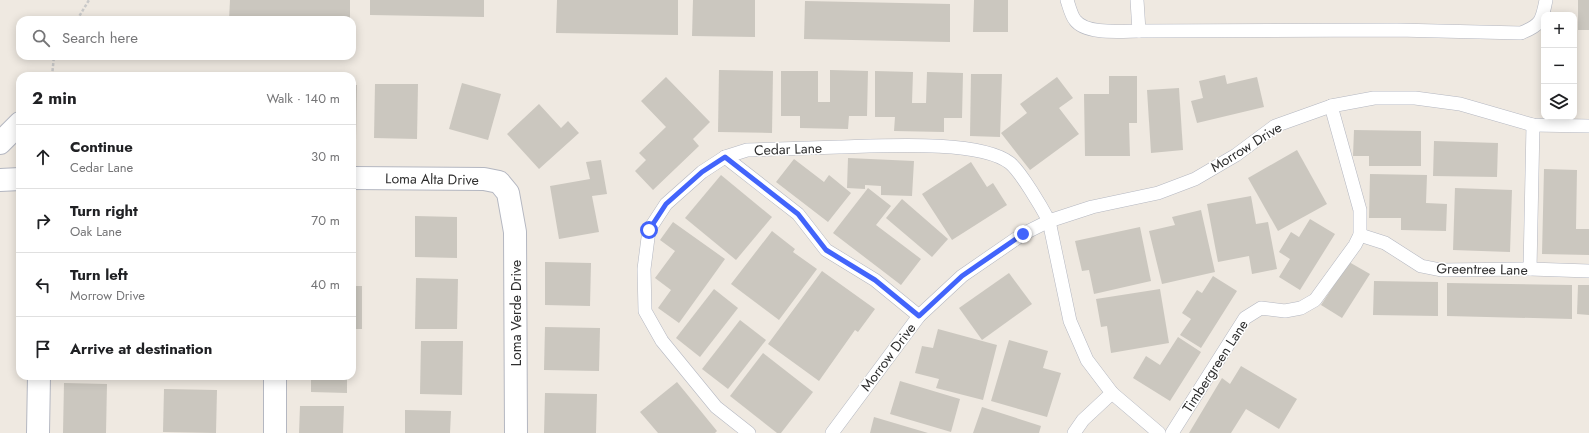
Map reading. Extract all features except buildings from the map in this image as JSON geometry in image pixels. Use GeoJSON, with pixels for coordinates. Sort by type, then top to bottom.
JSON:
{"type":"FeatureCollection","features":[{"type":"Feature","properties":{"kind":"street"},"geometry":{"type":"LineString","coordinates":[[0,143],[16,127]]}},
{"type":"Feature","properties":{"kind":"street","name":"Loma Alta Drive"},"geometry":{"type":"LineString","coordinates":[[356,178],[484,179],[499,182],[508,193]]}},
{"type":"Feature","properties":{"kind":"street"},"geometry":{"type":"LineString","coordinates":[[0,180],[16,179]]}},
{"type":"Feature","properties":{"kind":"street","name":"Loma Verde Drive"},"geometry":{"type":"LineString","coordinates":[[508,193],[515,232],[516,433]]}},
{"type":"Feature","properties":{"kind":"street"},"geometry":{"type":"LineString","coordinates":[[38,433],[39,380]]}},
{"type":"Feature","properties":{"kind":"street"},"geometry":{"type":"LineString","coordinates":[[275,433],[276,380]]}},
{"type":"Feature","properties":{"kind":"lane"},"geometry":{"type":"LineString","coordinates":[[1067,0],[1075,20],[1083,27],[1102,31],[1397,30],[1521,33],[1536,27],[1543,16],[1546,0]]}},
{"type":"Feature","properties":{"kind":"lane"},"geometry":{"type":"LineString","coordinates":[[1137,0],[1139,31]]}},
{"type":"Feature","properties":{"kind":"lane","name":"Morrow Drive"},"geometry":{"type":"LineString","coordinates":[[832,433],[919,316],[962,276],[1023,234],[1049,221],[1092,207],[1158,193],[1194,179],[1236,155],[1275,126],[1331,106],[1374,98],[1415,98],[1460,104],[1533,125],[1589,126]]}},
{"type":"Feature","properties":{"kind":"lane"},"geometry":{"type":"LineString","coordinates":[[1331,106],[1360,210],[1360,235]]}},
{"type":"Feature","properties":{"kind":"lane"},"geometry":{"type":"LineString","coordinates":[[1530,269],[1533,125]]}},
{"type":"Feature","properties":{"kind":"lane","name":"Cedar Lane"},"geometry":{"type":"LineString","coordinates":[[749,433],[716,407],[662,341],[645,311],[644,269],[649,230],[666,204],[702,172],[725,157],[747,150],[904,145],[964,148],[993,154],[1010,163],[1043,209],[1049,221]]}},
{"type":"Feature","properties":{"kind":"lane"},"geometry":{"type":"LineString","coordinates":[[725,157],[798,214],[826,250],[875,280],[919,316]]}},
{"type":"Feature","properties":{"kind":"lane"},"geometry":{"type":"LineString","coordinates":[[1049,221],[1070,321],[1087,360],[1112,392],[1159,433]]}},
{"type":"Feature","properties":{"kind":"lane","name":"Greentree Lane"},"geometry":{"type":"LineString","coordinates":[[1360,235],[1385,243],[1420,266],[1441,270],[1530,269],[1589,271]]}},
{"type":"Feature","properties":{"kind":"lane","name":"Timbergreen Lane"},"geometry":{"type":"LineString","coordinates":[[1172,433],[1245,318],[1261,308],[1285,311],[1301,308],[1315,300],[1355,245],[1360,235]]}},
{"type":"Feature","properties":{"kind":"lane"},"geometry":{"type":"LineString","coordinates":[[1074,433],[1083,420],[1112,392]]}},
{"type":"Feature","properties":{"kind":"path"},"geometry":{"type":"LineString","coordinates":[[79,16],[89,0]]}},
{"type":"Feature","properties":{"kind":"path"},"geometry":{"type":"LineString","coordinates":[[52,72],[54,60]]}},
{"type":"Feature","properties":{"kind":"route"},"geometry":{"type":"LineString","coordinates":[[649,230],[666,204],[702,172],[725,157],[798,214],[826,250],[875,280],[919,316],[962,276],[1023,234]]}}]}
